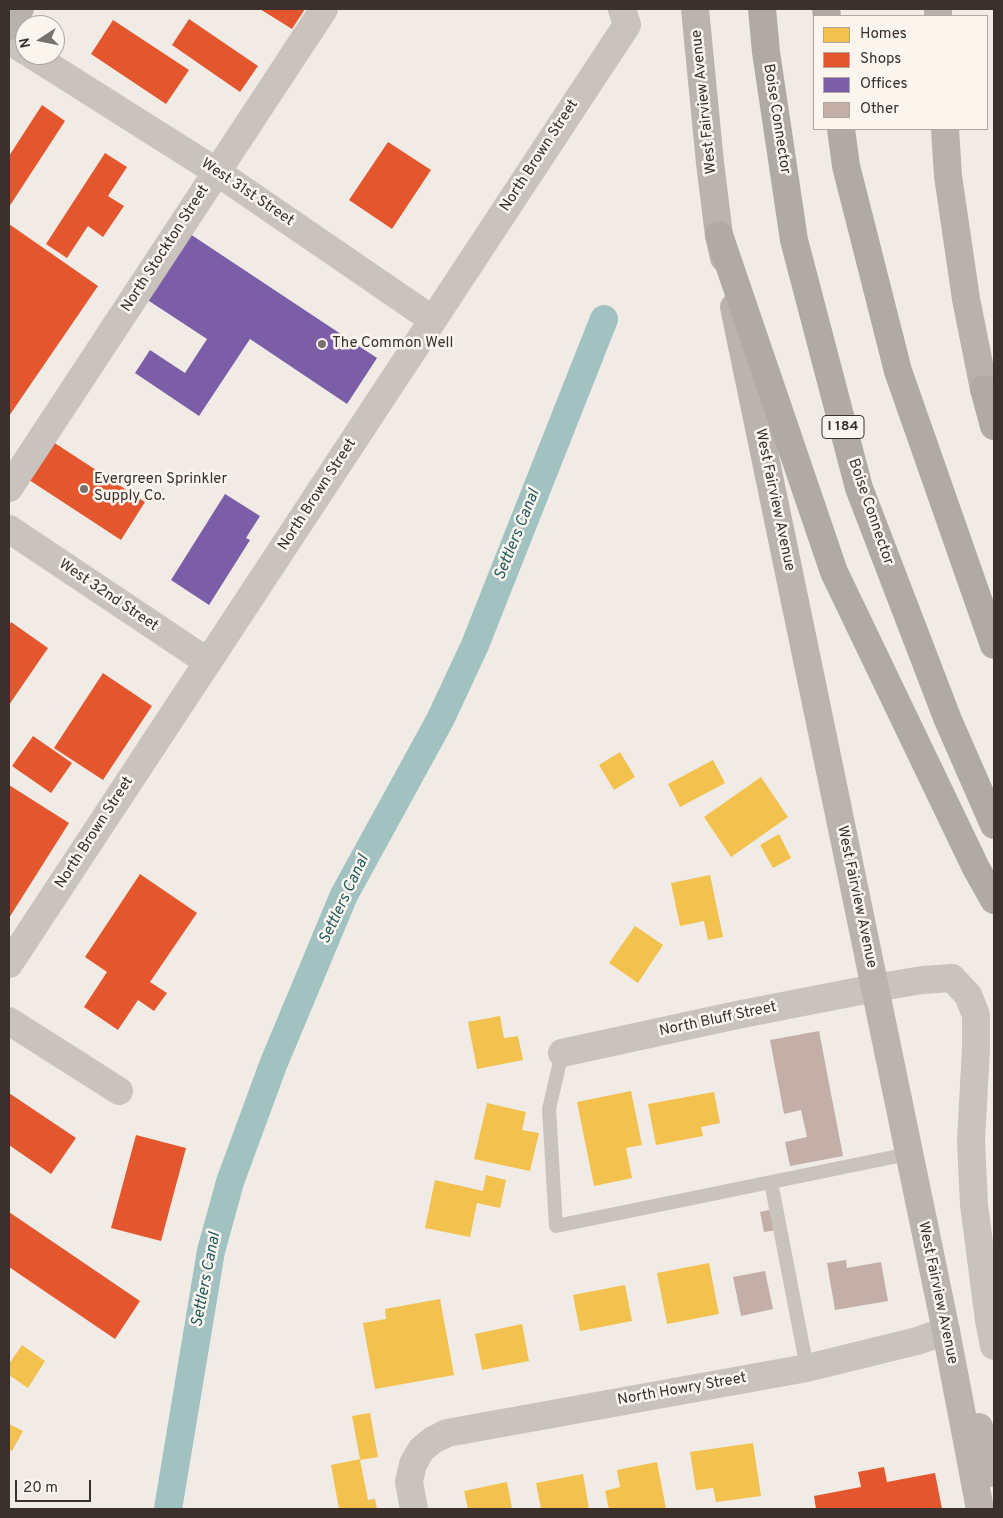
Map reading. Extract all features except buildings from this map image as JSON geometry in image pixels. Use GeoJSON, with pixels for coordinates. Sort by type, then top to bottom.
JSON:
{"type":"FeatureCollection","features":[{"type":"Feature","properties":{"kind":"highway","name":"Boise Connector"},"geometry":{"type":"LineString","coordinates":[[762,9],[766,52],[794,240],[859,488],[948,720],[994,825]]}},
{"type":"Feature","properties":{"kind":"highway"},"geometry":{"type":"LineString","coordinates":[[841,130],[846,166],[898,371],[994,644]]}},
{"type":"Feature","properties":{"kind":"highway"},"geometry":{"type":"LineString","coordinates":[[719,235],[834,572],[972,859],[994,900]]}},
{"type":"Feature","properties":{"kind":"highway"},"geometry":{"type":"LineString","coordinates":[[984,389],[994,426]]}},
{"type":"Feature","properties":{"kind":"main road"},"geometry":{"type":"LineString","coordinates":[[9,26],[20,9]]}},
{"type":"Feature","properties":{"kind":"main road","name":"West Fairview Avenue"},"geometry":{"type":"LineString","coordinates":[[695,9],[719,235],[946,1331],[980,1509]]}},
{"type":"Feature","properties":{"kind":"main road"},"geometry":{"type":"LineString","coordinates":[[945,130],[948,176],[966,299],[984,389],[994,416]]}},
{"type":"Feature","properties":{"kind":"main road"},"geometry":{"type":"LineString","coordinates":[[946,1331],[994,1473]]}},
{"type":"Feature","properties":{"kind":"street","name":"North Stockton Street"},"geometry":{"type":"LineString","coordinates":[[9,488],[324,9]]}},
{"type":"Feature","properties":{"kind":"street","name":"North Brown Street"},"geometry":{"type":"LineString","coordinates":[[9,964],[433,320],[624,17]]}},
{"type":"Feature","properties":{"kind":"street","name":"West 31st Street"},"geometry":{"type":"LineString","coordinates":[[48,65],[216,172],[433,320]]}},
{"type":"Feature","properties":{"kind":"street","name":"West 32nd Street"},"geometry":{"type":"LineString","coordinates":[[9,529],[208,662]]}},
{"type":"Feature","properties":{"kind":"street","name":"West Fairview Avenue"},"geometry":{"type":"LineString","coordinates":[[875,988],[922,980],[952,978],[968,994],[976,1014],[971,1140],[974,1205],[994,1346]]}},
{"type":"Feature","properties":{"kind":"street","name":"North Bluff Street"},"geometry":{"type":"LineString","coordinates":[[562,1053],[737,1015],[875,988]]}},
{"type":"Feature","properties":{"kind":"street"},"geometry":{"type":"LineString","coordinates":[[9,1021],[119,1091]]}},
{"type":"Feature","properties":{"kind":"street","name":"North Howry Street"},"geometry":{"type":"LineString","coordinates":[[414,1509],[409,1482],[413,1464],[421,1450],[433,1440],[447,1433],[807,1368],[917,1341],[946,1331]]}},
{"type":"Feature","properties":{"kind":"lane"},"geometry":{"type":"LineString","coordinates":[[562,1053],[549,1110],[556,1226],[908,1154]]}},
{"type":"Feature","properties":{"kind":"lane"},"geometry":{"type":"LineString","coordinates":[[771,1182],[807,1368]]}},
{"type":"Feature","properties":{"kind":"waterway","name":"Settlers Canal"},"geometry":{"type":"LineString","coordinates":[[168,1509],[211,1251],[230,1182],[273,1065],[344,895],[440,720],[475,645],[604,319]]}},
{"type":"Feature","properties":{"kind":"place","name":"The Common Well"},"geometry":{"type":"Point","coordinates":[322,344]}},
{"type":"Feature","properties":{"kind":"place","name":"Evergreen Sprinkler Supply Co."},"geometry":{"type":"Point","coordinates":[84,489]}}]}
